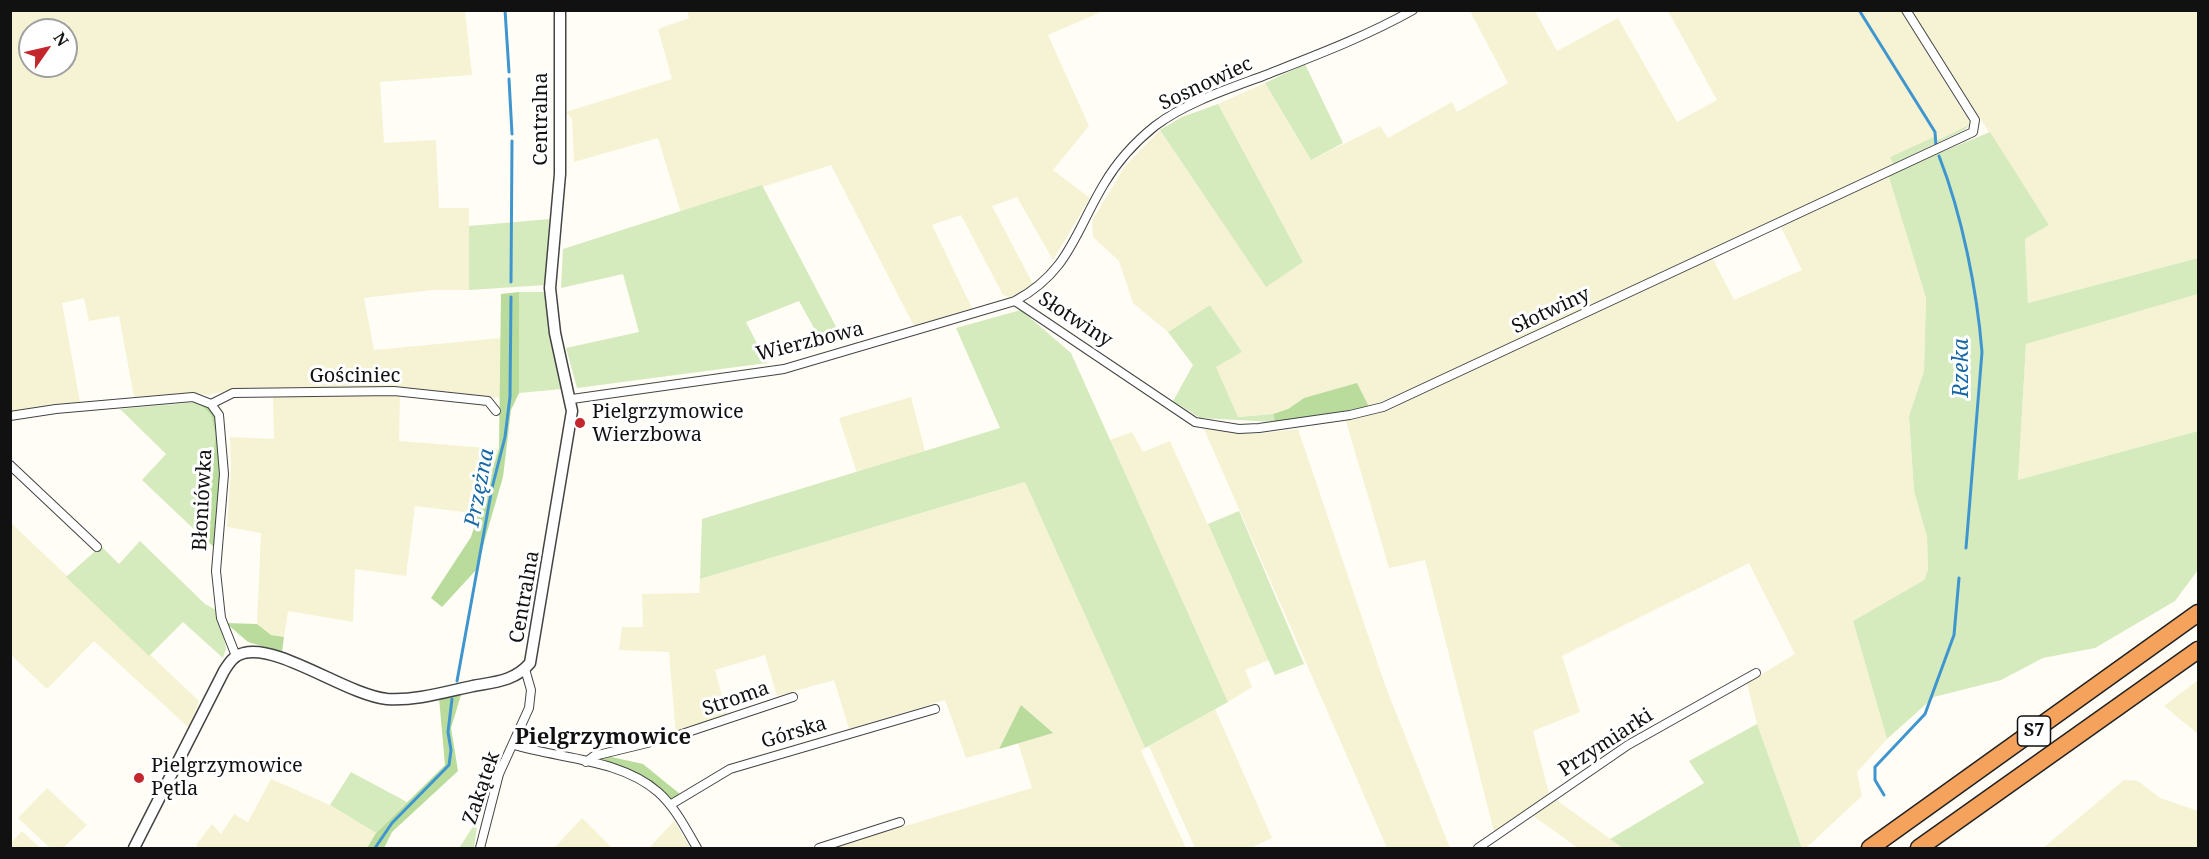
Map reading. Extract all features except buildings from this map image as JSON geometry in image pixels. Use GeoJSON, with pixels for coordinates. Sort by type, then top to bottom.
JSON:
{"type":"FeatureCollection","features":[{"type":"Feature","properties":{"kind":"highway","name":"S7"},"geometry":{"type":"LineString","coordinates":[[1870,849],[2199,613]]}},
{"type":"Feature","properties":{"kind":"highway","name":"S7"},"geometry":{"type":"LineString","coordinates":[[1919,849],[2199,650]]}},
{"type":"Feature","properties":{"kind":"street","name":"Centralna"},"geometry":{"type":"LineString","coordinates":[[236,656],[254,652],[281,658],[371,696],[389,699],[419,697],[512,679],[530,663],[572,422],[572,399],[555,333],[550,288],[560,174],[558,110],[560,10]]}},
{"type":"Feature","properties":{"kind":"street","name":"Sosnowiec"},"geometry":{"type":"LineString","coordinates":[[1016,301],[1047,281],[1067,254],[1104,183],[1121,159],[1157,125],[1226,90],[1369,34],[1413,10]]}},
{"type":"Feature","properties":{"kind":"street","name":"Słotwiny"},"geometry":{"type":"LineString","coordinates":[[1016,301],[1195,422],[1239,429],[1259,428],[1350,415],[1383,407],[1973,132],[1975,120],[1906,10]]}},
{"type":"Feature","properties":{"kind":"street","name":"Wierzbowa"},"geometry":{"type":"LineString","coordinates":[[572,399],[784,369],[1016,301]]}},
{"type":"Feature","properties":{"kind":"street","name":"Gościniec"},"geometry":{"type":"LineString","coordinates":[[212,404],[233,393],[394,391],[488,401],[496,411]]}},
{"type":"Feature","properties":{"kind":"street"},"geometry":{"type":"LineString","coordinates":[[10,416],[56,409],[193,397],[212,404]]}},
{"type":"Feature","properties":{"kind":"street","name":"Błoniówka"},"geometry":{"type":"LineString","coordinates":[[212,404],[219,414],[225,474],[217,581],[221,618],[236,656]]}},
{"type":"Feature","properties":{"kind":"street"},"geometry":{"type":"LineString","coordinates":[[10,465],[97,547]]}},
{"type":"Feature","properties":{"kind":"street"},"geometry":{"type":"LineString","coordinates":[[134,849],[224,671],[236,656]]}},
{"type":"Feature","properties":{"kind":"street","name":"Zakątek"},"geometry":{"type":"LineString","coordinates":[[480,849],[499,774],[514,745],[530,699],[525,669]]}},
{"type":"Feature","properties":{"kind":"street","name":"Przymiarki"},"geometry":{"type":"LineString","coordinates":[[1478,849],[1628,745],[1756,673]]}},
{"type":"Feature","properties":{"kind":"street","name":"Stroma"},"geometry":{"type":"LineString","coordinates":[[586,762],[594,756],[676,736],[793,697]]}},
{"type":"Feature","properties":{"kind":"street","name":"Górska"},"geometry":{"type":"LineString","coordinates":[[670,805],[730,769],[934,709]]}},
{"type":"Feature","properties":{"kind":"street"},"geometry":{"type":"LineString","coordinates":[[514,745],[586,762],[638,778],[670,805],[698,848]]}},
{"type":"Feature","properties":{"kind":"street"},"geometry":{"type":"LineString","coordinates":[[819,849],[900,822]]}},
{"type":"Feature","properties":{"kind":"shaded area"},"geometry":{"type":"Polygon","coordinates":[[[11,11],[465,11],[472,75],[380,82],[384,143],[436,140],[439,208],[469,208],[469,290],[432,290],[364,298],[374,350],[501,338],[500,398],[397,387],[239,388],[208,395],[182,393],[134,397],[119,316],[89,321],[84,298],[62,303],[80,402],[11,411],[11,11]]]}},
{"type":"Feature","properties":{"kind":"shaded area"},"geometry":{"type":"Polygon","coordinates":[[[687,11],[1103,11],[1048,35],[1089,126],[1053,170],[1090,198],[1053,260],[1017,197],[992,206],[1034,286],[1012,298],[1003,295],[961,215],[932,225],[972,308],[914,326],[831,165],[681,213],[658,138],[574,162],[572,119],[566,112],[672,79],[658,29],[689,18],[687,11]]]}},
{"type":"Feature","properties":{"kind":"shaded area"},"geometry":{"type":"Polygon","coordinates":[[[1470,11],[1535,11],[1557,51],[1618,18],[1677,122],[1717,100],[1668,11],[1901,11],[1971,124],[1936,141],[1934,138],[1890,157],[1893,164],[1561,322],[1369,407],[1304,398],[1288,409],[1273,414],[1238,417],[1215,367],[1242,352],[1210,305],[1168,332],[1133,303],[1119,261],[1093,237],[1092,221],[1125,166],[1160,130],[1266,286],[1303,262],[1218,104],[1265,83],[1311,160],[1380,126],[1388,138],[1452,102],[1457,112],[1508,83],[1470,11]]]}},
{"type":"Feature","properties":{"kind":"shaded area"},"geometry":{"type":"Polygon","coordinates":[[[1911,11],[2198,11],[2198,258],[2028,303],[2025,239],[2049,225],[1911,11]]]}},
{"type":"Feature","properties":{"kind":"shaded area"},"geometry":{"type":"Polygon","coordinates":[[[1888,174],[1926,298],[1924,371],[1909,416],[1914,491],[1927,537],[1928,569],[1924,580],[1853,621],[1887,739],[1857,772],[1862,796],[1806,848],[1802,848],[1757,724],[1747,683],[1795,654],[1749,563],[1562,656],[1580,712],[1533,731],[1549,794],[1494,832],[1425,560],[1389,568],[1346,421],[1387,411],[1712,257],[1734,300],[1802,270],[1780,225],[1888,174]]]}},
{"type":"Feature","properties":{"kind":"shaded area"},"geometry":{"type":"Polygon","coordinates":[[[2198,294],[2198,431],[2018,480],[2026,343],[2198,294]]]}},
{"type":"Feature","properties":{"kind":"shaded area"},"geometry":{"type":"Polygon","coordinates":[[[400,395],[399,441],[499,449],[479,514],[415,506],[406,576],[355,569],[353,622],[288,611],[284,637],[271,635],[257,624],[261,533],[227,527],[231,469],[230,437],[274,439],[273,397],[400,395]]]}},
{"type":"Feature","properties":{"kind":"shaded area"},"geometry":{"type":"Polygon","coordinates":[[[911,397],[925,451],[857,473],[839,418],[911,397]]]}},
{"type":"Feature","properties":{"kind":"shaded area"},"geometry":{"type":"Polygon","coordinates":[[[1204,429],[1255,434],[1298,429],[1385,685],[1450,848],[1387,848],[1204,429]]]}},
{"type":"Feature","properties":{"kind":"shaded area"},"geometry":{"type":"Polygon","coordinates":[[[1132,432],[1143,452],[1170,441],[1269,660],[1245,670],[1252,687],[1228,702],[1110,440],[1132,432]]]}},
{"type":"Feature","properties":{"kind":"shaded area"},"geometry":{"type":"Polygon","coordinates":[[[1025,482],[1145,748],[1141,751],[1186,848],[832,848],[1032,788],[1018,743],[1052,733],[1021,705],[999,749],[966,758],[945,700],[849,729],[834,680],[777,696],[765,655],[715,670],[729,721],[676,736],[669,652],[619,650],[622,627],[643,627],[642,594],[699,593],[700,579],[1025,482]]]}},
{"type":"Feature","properties":{"kind":"shaded area"},"geometry":{"type":"Polygon","coordinates":[[[10,522],[199,701],[189,728],[94,641],[47,689],[11,655],[10,522]]]}},
{"type":"Feature","properties":{"kind":"shaded area"},"geometry":{"type":"Polygon","coordinates":[[[2198,680],[2198,734],[2164,706],[2198,680]]]}},
{"type":"Feature","properties":{"kind":"shaded area"},"geometry":{"type":"Polygon","coordinates":[[[1215,709],[1272,838],[1251,848],[1195,848],[1149,746],[1215,709]]]}},
{"type":"Feature","properties":{"kind":"shaded area"},"geometry":{"type":"Polygon","coordinates":[[[271,779],[330,805],[376,833],[367,848],[199,848],[196,845],[212,824],[221,834],[234,814],[248,822],[271,779]]]}},
{"type":"Feature","properties":{"kind":"shaded area"},"geometry":{"type":"Polygon","coordinates":[[[2124,780],[2138,781],[2160,798],[2198,811],[2198,848],[2043,848],[2124,780]]]}},
{"type":"Feature","properties":{"kind":"shaded area"},"geometry":{"type":"Polygon","coordinates":[[[47,788],[87,825],[63,848],[50,848],[18,818],[47,788]]]}},
{"type":"Feature","properties":{"kind":"shaded area"},"geometry":{"type":"Polygon","coordinates":[[[1555,799],[1623,848],[1578,848],[1533,816],[1555,799]]]}},
{"type":"Feature","properties":{"kind":"shaded area"},"geometry":{"type":"Polygon","coordinates":[[[582,818],[612,848],[554,848],[582,818]]]}},
{"type":"Feature","properties":{"kind":"shaded area"},"geometry":{"type":"Polygon","coordinates":[[[674,821],[691,848],[649,848],[674,821]]]}},
{"type":"Feature","properties":{"kind":"shaded area"},"geometry":{"type":"Polygon","coordinates":[[[22,831],[40,848],[11,848],[11,843],[22,831]]]}},
{"type":"Feature","properties":{"kind":"green space"},"geometry":{"type":"Polygon","coordinates":[[[1305,64],[1343,143],[1311,160],[1265,83],[1305,64]]]}},
{"type":"Feature","properties":{"kind":"green space"},"geometry":{"type":"Polygon","coordinates":[[[1218,104],[1303,262],[1266,287],[1160,130],[1182,117],[1218,104]]]}},
{"type":"Feature","properties":{"kind":"green space"},"geometry":{"type":"Polygon","coordinates":[[[1971,124],[1964,130],[1893,164],[1890,157],[1934,137],[1936,141],[1971,124]]]}},
{"type":"Feature","properties":{"kind":"green space"},"geometry":{"type":"Polygon","coordinates":[[[1990,132],[2049,225],[2025,239],[2028,303],[2198,258],[2198,294],[2026,344],[2018,480],[2198,431],[2198,570],[2175,601],[2095,648],[2043,658],[2001,680],[1934,697],[1887,739],[1853,621],[1924,580],[1928,569],[1927,537],[1914,491],[1909,416],[1924,371],[1926,298],[1888,174],[1990,132]]]}},
{"type":"Feature","properties":{"kind":"green space"},"geometry":{"type":"Polygon","coordinates":[[[762,185],[843,340],[824,346],[799,301],[746,322],[767,363],[577,388],[566,348],[639,332],[623,274],[561,288],[563,249],[762,185]]]}},
{"type":"Feature","properties":{"kind":"green space"},"geometry":{"type":"Polygon","coordinates":[[[550,219],[546,285],[469,290],[469,226],[550,219]]]}},
{"type":"Feature","properties":{"kind":"green space"},"geometry":{"type":"Polygon","coordinates":[[[519,292],[546,292],[562,389],[519,393],[519,292]]]}},
{"type":"Feature","properties":{"kind":"green space"},"geometry":{"type":"Polygon","coordinates":[[[519,292],[519,393],[511,410],[503,477],[476,570],[442,607],[431,598],[471,537],[499,449],[501,294],[519,292]]]}},
{"type":"Feature","properties":{"kind":"green space"},"geometry":{"type":"Polygon","coordinates":[[[1210,305],[1242,352],[1216,367],[1238,417],[1273,414],[1275,422],[1200,418],[1173,401],[1193,365],[1168,332],[1210,305]]]}},
{"type":"Feature","properties":{"kind":"green space"},"geometry":{"type":"Polygon","coordinates":[[[1021,310],[1071,353],[1228,702],[1145,748],[1025,482],[700,579],[702,519],[1000,428],[956,328],[1021,310]]]}},
{"type":"Feature","properties":{"kind":"green space"},"geometry":{"type":"Polygon","coordinates":[[[1357,383],[1369,407],[1275,422],[1273,414],[1288,409],[1304,398],[1357,383]]]}},
{"type":"Feature","properties":{"kind":"green space"},"geometry":{"type":"Polygon","coordinates":[[[198,402],[211,415],[215,434],[209,525],[199,534],[142,480],[166,454],[120,409],[198,402]]]}},
{"type":"Feature","properties":{"kind":"green space"},"geometry":{"type":"Polygon","coordinates":[[[198,402],[213,410],[216,415],[221,446],[214,547],[199,534],[209,524],[215,434],[211,415],[198,402]]]}},
{"type":"Feature","properties":{"kind":"green space"},"geometry":{"type":"Polygon","coordinates":[[[1239,511],[1304,664],[1275,675],[1208,524],[1239,511]]]}},
{"type":"Feature","properties":{"kind":"green space"},"geometry":{"type":"Polygon","coordinates":[[[140,541],[205,604],[218,611],[226,648],[223,658],[183,622],[149,656],[66,577],[101,546],[119,564],[140,541]]]}},
{"type":"Feature","properties":{"kind":"green space"},"geometry":{"type":"Polygon","coordinates":[[[226,623],[257,624],[271,635],[284,637],[282,652],[248,642],[226,623]]]}},
{"type":"Feature","properties":{"kind":"green space"},"geometry":{"type":"Polygon","coordinates":[[[461,695],[451,728],[458,771],[392,832],[384,848],[367,848],[376,833],[445,765],[439,698],[461,695]]]}},
{"type":"Feature","properties":{"kind":"green space"},"geometry":{"type":"Polygon","coordinates":[[[1021,705],[1053,733],[999,749],[1021,705]]]}},
{"type":"Feature","properties":{"kind":"green space"},"geometry":{"type":"Polygon","coordinates":[[[1757,724],[1802,848],[1623,848],[1610,839],[1704,783],[1689,761],[1757,724]]]}},
{"type":"Feature","properties":{"kind":"green space"},"geometry":{"type":"Polygon","coordinates":[[[607,756],[643,764],[680,794],[670,800],[647,779],[597,760],[607,756]]]}},
{"type":"Feature","properties":{"kind":"green space"},"geometry":{"type":"Polygon","coordinates":[[[351,772],[407,802],[376,833],[330,805],[351,772]]]}},
{"type":"Feature","properties":{"kind":"green space"},"geometry":{"type":"Polygon","coordinates":[[[478,819],[474,848],[459,848],[478,819]]]}},
{"type":"Feature","properties":{"kind":"waterway","name":"Przężna"},"geometry":{"type":"LineString","coordinates":[[505,10],[509,72]]}},
{"type":"Feature","properties":{"kind":"waterway","name":"Rzeka"},"geometry":{"type":"LineString","coordinates":[[1859,10],[1935,132],[1936,146]]}},
{"type":"Feature","properties":{"kind":"waterway","name":"Przężna"},"geometry":{"type":"LineString","coordinates":[[509,79],[512,134]]}},
{"type":"Feature","properties":{"kind":"waterway","name":"Przężna"},"geometry":{"type":"LineString","coordinates":[[511,282],[512,141]]}},
{"type":"Feature","properties":{"kind":"waterway","name":"Rzeka"},"geometry":{"type":"LineString","coordinates":[[1939,156],[1955,203],[1967,253],[1982,352],[1966,548]]}},
{"type":"Feature","properties":{"kind":"waterway","name":"Przężna"},"geometry":{"type":"LineString","coordinates":[[457,681],[492,488],[505,437],[510,397],[511,297]]}},
{"type":"Feature","properties":{"kind":"waterway","name":"Rzeka"},"geometry":{"type":"LineString","coordinates":[[1884,795],[1875,780],[1875,767],[1925,714],[1954,635],[1959,578]]}},
{"type":"Feature","properties":{"kind":"waterway","name":"Przężna"},"geometry":{"type":"LineString","coordinates":[[375,848],[392,823],[449,765],[451,750],[448,732],[452,699]]}},
{"type":"Feature","properties":{"kind":"place","name":"Pielgrzymowice Wierzbowa"},"geometry":{"type":"Point","coordinates":[580,423]}},
{"type":"Feature","properties":{"kind":"place","name":"Pielgrzymowice Pętla"},"geometry":{"type":"Point","coordinates":[139,778]}},
{"type":"Feature","properties":{"kind":"district","name":"Pielgrzymowice"},"geometry":{"type":"Point","coordinates":[603,738]}}]}
